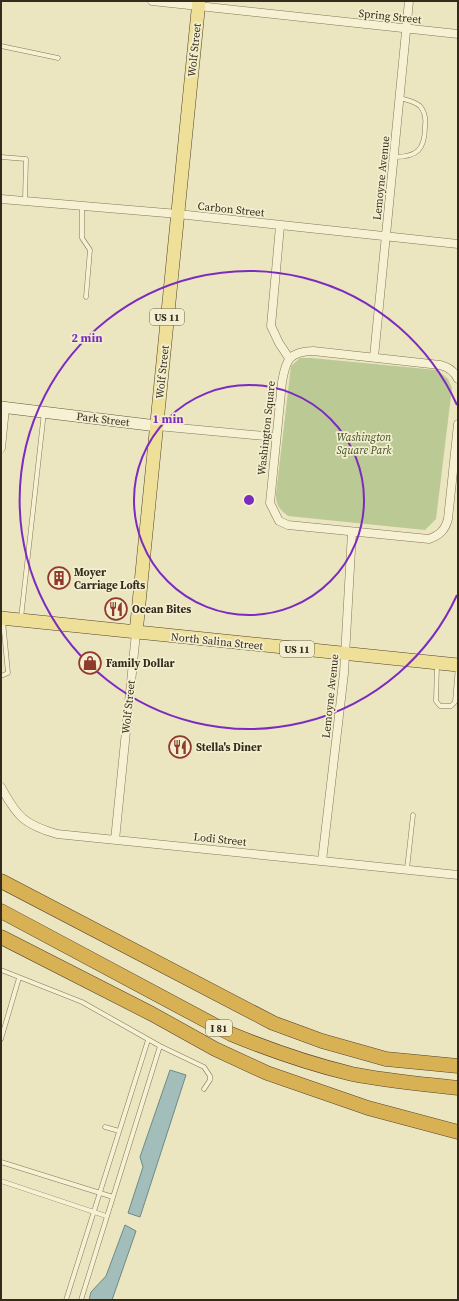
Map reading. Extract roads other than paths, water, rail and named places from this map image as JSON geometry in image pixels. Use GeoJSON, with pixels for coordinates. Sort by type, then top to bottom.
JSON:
{"type":"FeatureCollection","features":[{"type":"Feature","properties":{"kind":"highway"},"geometry":{"type":"LineString","coordinates":[[1,872],[26,893]]}},
{"type":"Feature","properties":{"kind":"highway","name":"I 81"},"geometry":{"type":"LineString","coordinates":[[1,881],[273,1023],[322,1041],[386,1059],[458,1066]]}},
{"type":"Feature","properties":{"kind":"highway","name":"I 81"},"geometry":{"type":"LineString","coordinates":[[1,911],[224,1030],[270,1050],[315,1065],[353,1074],[410,1083],[458,1088]]}},
{"type":"Feature","properties":{"kind":"highway"},"geometry":{"type":"LineString","coordinates":[[1,937],[152,1014],[215,1049],[267,1073],[368,1108],[458,1132]]}},
{"type":"Feature","properties":{"kind":"highway"},"geometry":{"type":"LineString","coordinates":[[1,943],[53,963]]}},
{"type":"Feature","properties":{"kind":"main road","name":"Wolf Street"},"geometry":{"type":"LineString","coordinates":[[136,633],[198,3]]}},
{"type":"Feature","properties":{"kind":"main road","name":"Park Street"},"geometry":{"type":"LineString","coordinates":[[3,407],[157,426]]}},
{"type":"Feature","properties":{"kind":"main road","name":"North Salina Street"},"geometry":{"type":"LineString","coordinates":[[2,618],[458,665]]}},
{"type":"Feature","properties":{"kind":"street","name":"Spring Street"},"geometry":{"type":"LineString","coordinates":[[152,1],[198,3],[458,34]]}},
{"type":"Feature","properties":{"kind":"street","name":"Lemoyne Avenue"},"geometry":{"type":"LineString","coordinates":[[374,357],[409,1]]}},
{"type":"Feature","properties":{"kind":"street","name":"Carbon Street"},"geometry":{"type":"LineString","coordinates":[[1,199],[178,214],[386,238],[458,244]]}},
{"type":"Feature","properties":{"kind":"street"},"geometry":{"type":"LineString","coordinates":[[280,226],[271,326],[279,343],[289,358],[296,354],[314,352],[374,357],[440,364],[457,374]]}},
{"type":"Feature","properties":{"kind":"street","name":"Washington Square"},"geometry":{"type":"LineString","coordinates":[[289,358],[285,365],[283,376],[270,502],[279,520],[288,525],[429,539],[438,536],[446,527],[448,519],[457,451],[458,424]]}},
{"type":"Feature","properties":{"kind":"street"},"geometry":{"type":"LineString","coordinates":[[1,448],[3,407]]}},
{"type":"Feature","properties":{"kind":"street","name":"Park Street"},"geometry":{"type":"LineString","coordinates":[[157,426],[276,437]]}},
{"type":"Feature","properties":{"kind":"street","name":"Lemoyne Avenue"},"geometry":{"type":"LineString","coordinates":[[322,861],[345,654],[352,532]]}},
{"type":"Feature","properties":{"kind":"street","name":"Wolf Street"},"geometry":{"type":"LineString","coordinates":[[115,840],[136,633]]}},
{"type":"Feature","properties":{"kind":"street","name":"Lodi Street"},"geometry":{"type":"LineString","coordinates":[[1,787],[11,806],[22,818],[36,828],[57,834],[458,875]]}},
{"type":"Feature","properties":{"kind":"lane"},"geometry":{"type":"LineString","coordinates":[[1,46],[58,58]]}},
{"type":"Feature","properties":{"kind":"lane"},"geometry":{"type":"LineString","coordinates":[[394,157],[407,157],[414,154],[422,147],[425,137],[426,117],[420,106],[410,100],[400,98]]}},
{"type":"Feature","properties":{"kind":"lane"},"geometry":{"type":"LineString","coordinates":[[1,157],[26,159],[25,201]]}},
{"type":"Feature","properties":{"kind":"lane"},"geometry":{"type":"LineString","coordinates":[[82,206],[82,238],[90,250],[86,297]]}},
{"type":"Feature","properties":{"kind":"lane"},"geometry":{"type":"LineString","coordinates":[[20,620],[44,412]]}},
{"type":"Feature","properties":{"kind":"lane"},"geometry":{"type":"LineString","coordinates":[[1,676],[8,673],[2,618]]}},
{"type":"Feature","properties":{"kind":"lane"},"geometry":{"type":"LineString","coordinates":[[437,663],[436,700],[440,706],[451,706],[455,702],[458,665]]}},
{"type":"Feature","properties":{"kind":"lane"},"geometry":{"type":"LineString","coordinates":[[407,870],[414,815]]}},
{"type":"Feature","properties":{"kind":"lane"},"geometry":{"type":"LineString","coordinates":[[1,970],[82,1002],[148,1040],[190,1060],[208,1072],[210,1080],[204,1089]]}},
{"type":"Feature","properties":{"kind":"lane"},"geometry":{"type":"LineString","coordinates":[[1,1039],[19,978]]}},
{"type":"Feature","properties":{"kind":"lane"},"geometry":{"type":"LineString","coordinates":[[66,1300],[148,1040]]}},
{"type":"Feature","properties":{"kind":"lane"},"geometry":{"type":"LineString","coordinates":[[81,1300],[160,1046]]}},
{"type":"Feature","properties":{"kind":"lane"},"geometry":{"type":"LineString","coordinates":[[105,1127],[120,1132]]}},
{"type":"Feature","properties":{"kind":"lane"},"geometry":{"type":"LineString","coordinates":[[1,1162],[113,1197]]}},
{"type":"Feature","properties":{"kind":"lane"},"geometry":{"type":"LineString","coordinates":[[1,1181],[106,1216]]}},
{"type":"Feature","properties":{"kind":"water"},"geometry":{"type":"Polygon","coordinates":[[[170,1070],[186,1075],[140,1217],[128,1213],[143,1167],[140,1157],[170,1070]]]}},
{"type":"Feature","properties":{"kind":"water"},"geometry":{"type":"Polygon","coordinates":[[[125,1225],[136,1231],[112,1300],[89,1300],[91,1292],[106,1276],[125,1225]]]}},
{"type":"Feature","properties":{"kind":"place","name":"Moyer Carriage Lofts"},"geometry":{"type":"Point","coordinates":[59,578]}},
{"type":"Feature","properties":{"kind":"place","name":"Ocean Bites"},"geometry":{"type":"Point","coordinates":[116,609]}},
{"type":"Feature","properties":{"kind":"place","name":"Family Dollar"},"geometry":{"type":"Point","coordinates":[90,663]}},
{"type":"Feature","properties":{"kind":"place","name":"Stella's Diner"},"geometry":{"type":"Point","coordinates":[180,747]}},
{"type":"Feature","properties":{"kind":"park label","name":"Washington Square Park"},"geometry":{"type":"Point","coordinates":[364,443]}}]}
